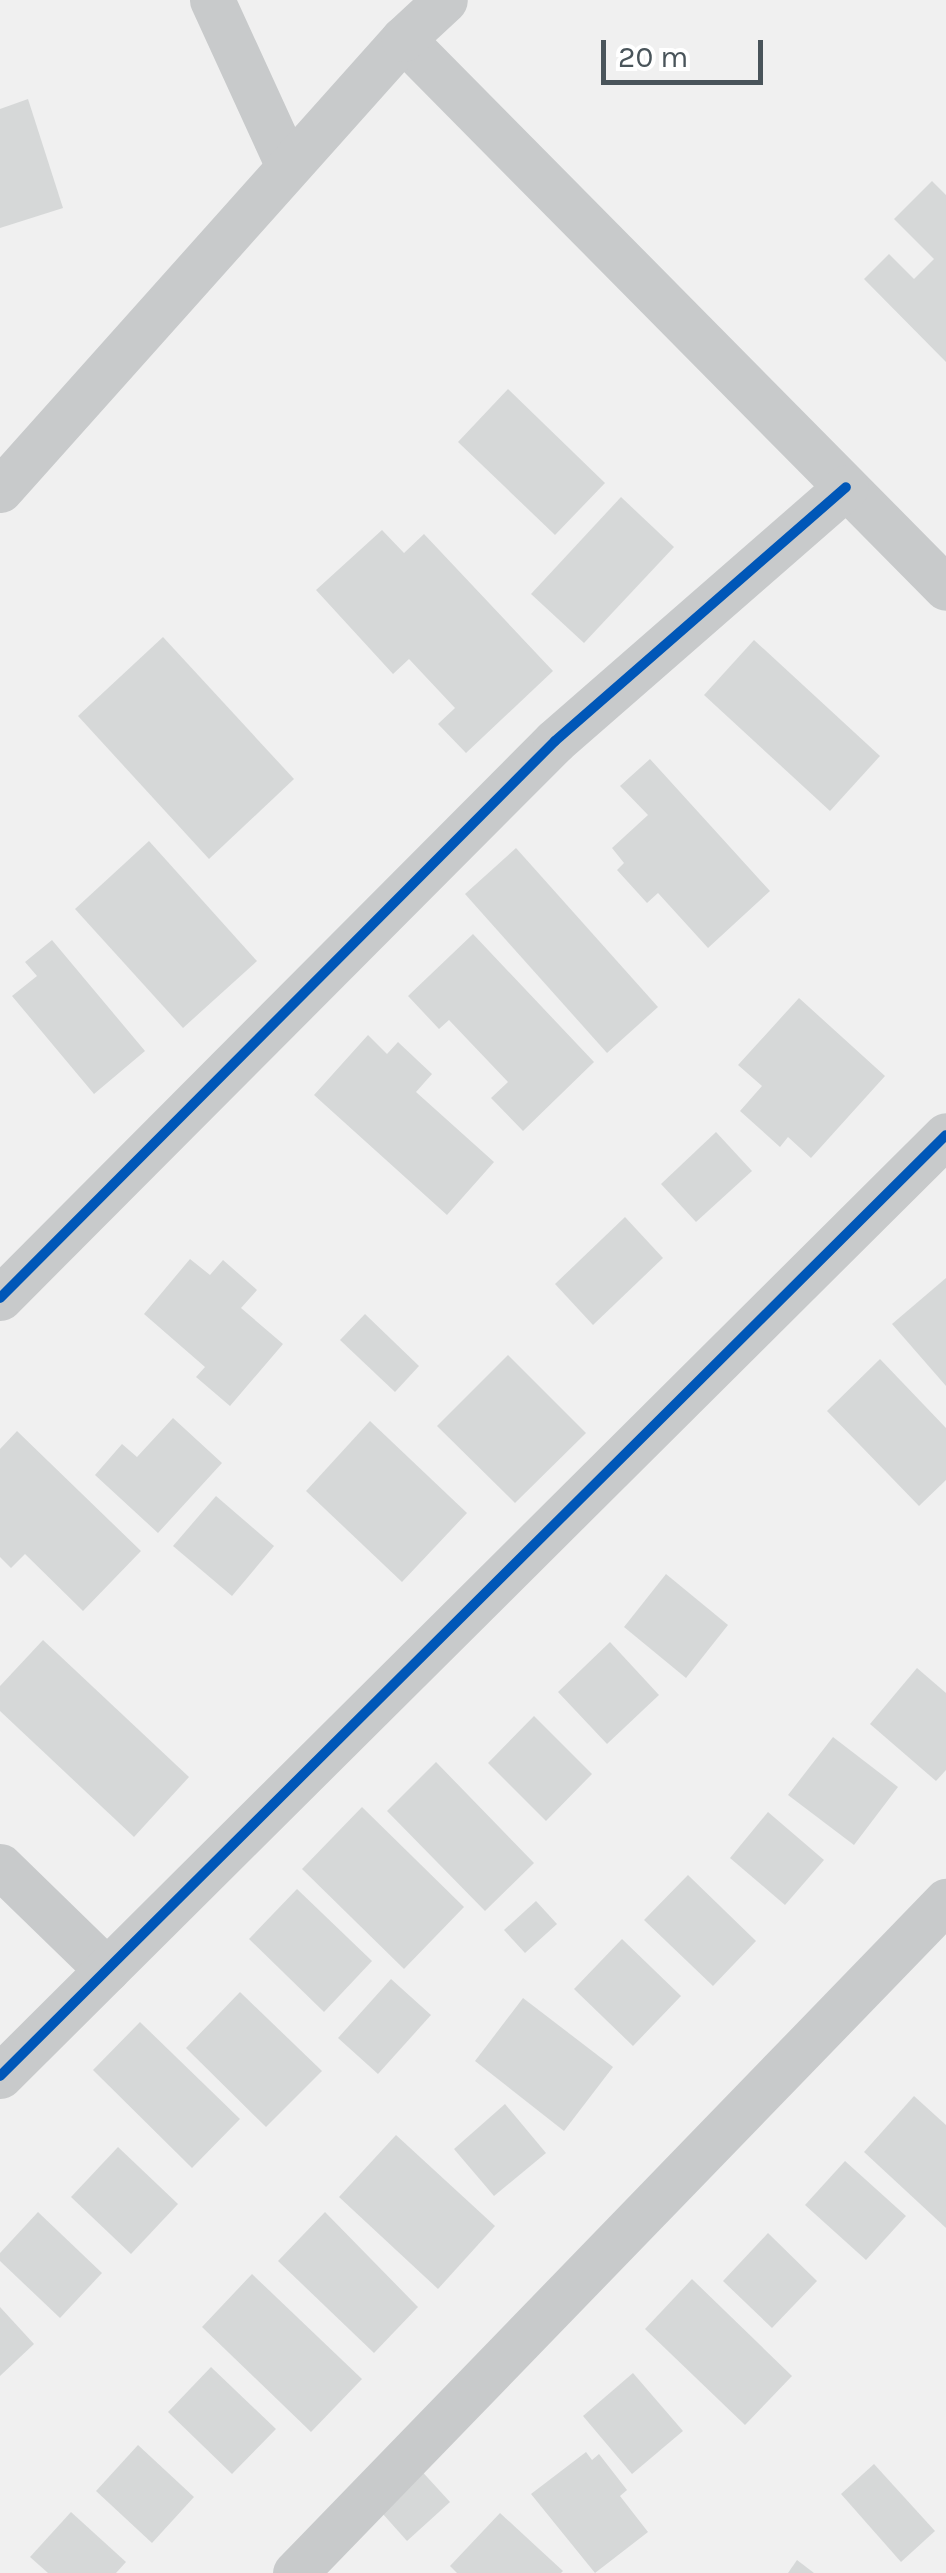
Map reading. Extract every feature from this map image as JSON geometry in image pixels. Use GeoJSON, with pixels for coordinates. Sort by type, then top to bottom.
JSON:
{"type":"FeatureCollection","features":[{"type":"Feature","properties":{"kind":"street"},"geometry":{"type":"LineString","coordinates":[[212,0],[288,166]]}},
{"type":"Feature","properties":{"kind":"street"},"geometry":{"type":"LineString","coordinates":[[0,490],[403,39],[445,0]]}},
{"type":"Feature","properties":{"kind":"street"},"geometry":{"type":"LineString","coordinates":[[403,39],[946,588]]}},
{"type":"Feature","properties":{"kind":"street"},"geometry":{"type":"LineString","coordinates":[[0,1298],[556,740],[846,487]]}},
{"type":"Feature","properties":{"kind":"street"},"geometry":{"type":"LineString","coordinates":[[0,2076],[946,1135]]}},
{"type":"Feature","properties":{"kind":"street"},"geometry":{"type":"LineString","coordinates":[[0,1866],[107,1970]]}},
{"type":"Feature","properties":{"kind":"street"},"geometry":{"type":"LineString","coordinates":[[295,2573],[946,1900]]}},
{"type":"Feature","properties":{"kind":"building"},"geometry":{"type":"Polygon","coordinates":[[[28,99],[63,208],[0,228],[0,109],[28,99]]]}},
{"type":"Feature","properties":{"kind":"building"},"geometry":{"type":"Polygon","coordinates":[[[932,181],[946,195],[946,362],[864,279],[889,254],[914,279],[934,259],[894,219],[932,181]]]}},
{"type":"Feature","properties":{"kind":"building"},"geometry":{"type":"Polygon","coordinates":[[[508,389],[605,483],[555,535],[458,442],[508,389]]]}},
{"type":"Feature","properties":{"kind":"building"},"geometry":{"type":"Polygon","coordinates":[[[621,497],[674,547],[584,643],[531,594],[621,497]]]}},
{"type":"Feature","properties":{"kind":"building"},"geometry":{"type":"Polygon","coordinates":[[[382,530],[404,553],[424,534],[553,671],[466,753],[438,724],[455,708],[409,659],[393,674],[316,590],[382,530]]]}},
{"type":"Feature","properties":{"kind":"building"},"geometry":{"type":"Polygon","coordinates":[[[163,637],[294,779],[209,859],[78,716],[163,637]]]}},
{"type":"Feature","properties":{"kind":"building"},"geometry":{"type":"Polygon","coordinates":[[[754,640],[880,756],[830,811],[704,695],[754,640]]]}},
{"type":"Feature","properties":{"kind":"building"},"geometry":{"type":"Polygon","coordinates":[[[650,759],[770,891],[708,948],[658,893],[647,903],[617,870],[624,863],[612,848],[648,815],[620,786],[650,759]]]}},
{"type":"Feature","properties":{"kind":"building"},"geometry":{"type":"Polygon","coordinates":[[[149,841],[257,961],[183,1028],[75,909],[149,841]]]}},
{"type":"Feature","properties":{"kind":"building"},"geometry":{"type":"Polygon","coordinates":[[[516,848],[658,1007],[607,1053],[465,894],[516,848]]]}},
{"type":"Feature","properties":{"kind":"building"},"geometry":{"type":"Polygon","coordinates":[[[473,934],[594,1062],[523,1131],[491,1098],[508,1082],[449,1020],[439,1029],[408,996],[473,934]]]}},
{"type":"Feature","properties":{"kind":"building"},"geometry":{"type":"Polygon","coordinates":[[[52,940],[145,1051],[94,1094],[12,996],[37,976],[25,962],[52,940]]]}},
{"type":"Feature","properties":{"kind":"building"},"geometry":{"type":"Polygon","coordinates":[[[799,998],[885,1076],[811,1158],[788,1137],[780,1147],[740,1111],[762,1086],[738,1065],[799,998]]]}},
{"type":"Feature","properties":{"kind":"building"},"geometry":{"type":"Polygon","coordinates":[[[368,1035],[387,1054],[398,1042],[432,1074],[416,1092],[494,1162],[447,1215],[314,1095],[368,1035]]]}},
{"type":"Feature","properties":{"kind":"building"},"geometry":{"type":"Polygon","coordinates":[[[716,1132],[752,1171],[696,1222],[661,1184],[716,1132]]]}},
{"type":"Feature","properties":{"kind":"building"},"geometry":{"type":"Polygon","coordinates":[[[625,1217],[663,1258],[593,1325],[555,1284],[625,1217]]]}},
{"type":"Feature","properties":{"kind":"building"},"geometry":{"type":"Polygon","coordinates":[[[190,1259],[210,1275],[223,1260],[257,1290],[241,1308],[283,1344],[230,1406],[196,1377],[205,1367],[144,1314],[190,1259]]]}},
{"type":"Feature","properties":{"kind":"building"},"geometry":{"type":"Polygon","coordinates":[[[946,1278],[946,1386],[892,1324],[946,1278]]]}},
{"type":"Feature","properties":{"kind":"building"},"geometry":{"type":"Polygon","coordinates":[[[365,1314],[419,1366],[395,1392],[340,1340],[365,1314]]]}},
{"type":"Feature","properties":{"kind":"building"},"geometry":{"type":"Polygon","coordinates":[[[508,1355],[586,1433],[515,1503],[437,1426],[508,1355]]]}},
{"type":"Feature","properties":{"kind":"building"},"geometry":{"type":"Polygon","coordinates":[[[880,1359],[946,1428],[946,1480],[919,1506],[827,1411],[880,1359]]]}},
{"type":"Feature","properties":{"kind":"building"},"geometry":{"type":"Polygon","coordinates":[[[173,1418],[222,1463],[158,1533],[95,1475],[122,1444],[137,1457],[173,1418]]]}},
{"type":"Feature","properties":{"kind":"building"},"geometry":{"type":"Polygon","coordinates":[[[370,1421],[467,1513],[402,1582],[306,1491],[370,1421]]]}},
{"type":"Feature","properties":{"kind":"building"},"geometry":{"type":"Polygon","coordinates":[[[17,1431],[141,1551],[83,1611],[25,1554],[11,1568],[0,1557],[0,1449],[17,1431]]]}},
{"type":"Feature","properties":{"kind":"building"},"geometry":{"type":"Polygon","coordinates":[[[216,1496],[274,1546],[232,1596],[173,1546],[216,1496]]]}},
{"type":"Feature","properties":{"kind":"building"},"geometry":{"type":"Polygon","coordinates":[[[666,1574],[728,1625],[686,1678],[624,1627],[666,1574]]]}},
{"type":"Feature","properties":{"kind":"building"},"geometry":{"type":"Polygon","coordinates":[[[43,1640],[189,1777],[134,1837],[0,1711],[0,1686],[43,1640]]]}},
{"type":"Feature","properties":{"kind":"building"},"geometry":{"type":"Polygon","coordinates":[[[610,1642],[659,1695],[607,1744],[558,1692],[610,1642]]]}},
{"type":"Feature","properties":{"kind":"building"},"geometry":{"type":"Polygon","coordinates":[[[917,1668],[946,1693],[946,1770],[936,1781],[870,1724],[917,1668]]]}},
{"type":"Feature","properties":{"kind":"building"},"geometry":{"type":"Polygon","coordinates":[[[534,1716],[592,1774],[546,1821],[488,1763],[534,1716]]]}},
{"type":"Feature","properties":{"kind":"building"},"geometry":{"type":"Polygon","coordinates":[[[833,1737],[898,1787],[854,1845],[788,1795],[833,1737]]]}},
{"type":"Feature","properties":{"kind":"building"},"geometry":{"type":"Polygon","coordinates":[[[436,1762],[534,1863],[485,1911],[387,1811],[436,1762]]]}},
{"type":"Feature","properties":{"kind":"building"},"geometry":{"type":"Polygon","coordinates":[[[362,1807],[464,1907],[404,1969],[302,1869],[362,1807]]]}},
{"type":"Feature","properties":{"kind":"building"},"geometry":{"type":"Polygon","coordinates":[[[768,1812],[824,1860],[785,1905],[730,1858],[768,1812]]]}},
{"type":"Feature","properties":{"kind":"building"},"geometry":{"type":"Polygon","coordinates":[[[688,1875],[756,1941],[713,1986],[644,1920],[688,1875]]]}},
{"type":"Feature","properties":{"kind":"building"},"geometry":{"type":"Polygon","coordinates":[[[297,1889],[372,1961],[324,2012],[249,1939],[297,1889]]]}},
{"type":"Feature","properties":{"kind":"building"},"geometry":{"type":"Polygon","coordinates":[[[536,1901],[557,1924],[525,1953],[504,1930],[536,1901]]]}},
{"type":"Feature","properties":{"kind":"building"},"geometry":{"type":"Polygon","coordinates":[[[622,1939],[681,1996],[633,2046],[574,1989],[622,1939]]]}},
{"type":"Feature","properties":{"kind":"building"},"geometry":{"type":"Polygon","coordinates":[[[391,1979],[431,2015],[378,2074],[338,2038],[391,1979]]]}},
{"type":"Feature","properties":{"kind":"building"},"geometry":{"type":"Polygon","coordinates":[[[240,1992],[322,2071],[266,2127],[186,2048],[240,1992]]]}},
{"type":"Feature","properties":{"kind":"building"},"geometry":{"type":"Polygon","coordinates":[[[523,1998],[613,2067],[564,2131],[475,2061],[523,1998]]]}},
{"type":"Feature","properties":{"kind":"building"},"geometry":{"type":"Polygon","coordinates":[[[140,2022],[240,2119],[192,2168],[93,2070],[140,2022]]]}},
{"type":"Feature","properties":{"kind":"building"},"geometry":{"type":"Polygon","coordinates":[[[914,2096],[946,2125],[946,2228],[864,2152],[914,2096]]]}},
{"type":"Feature","properties":{"kind":"building"},"geometry":{"type":"Polygon","coordinates":[[[505,2104],[546,2153],[494,2196],[454,2149],[505,2104]]]}},
{"type":"Feature","properties":{"kind":"building"},"geometry":{"type":"Polygon","coordinates":[[[396,2135],[495,2226],[438,2289],[339,2197],[396,2135]]]}},
{"type":"Feature","properties":{"kind":"building"},"geometry":{"type":"Polygon","coordinates":[[[118,2147],[178,2204],[131,2254],[71,2197],[118,2147]]]}},
{"type":"Feature","properties":{"kind":"building"},"geometry":{"type":"Polygon","coordinates":[[[845,2161],[906,2216],[866,2260],[805,2205],[845,2161]]]}},
{"type":"Feature","properties":{"kind":"building"},"geometry":{"type":"Polygon","coordinates":[[[38,2212],[102,2273],[60,2318],[0,2261],[0,2253],[38,2212]]]}},
{"type":"Feature","properties":{"kind":"building"},"geometry":{"type":"Polygon","coordinates":[[[325,2212],[418,2307],[374,2353],[278,2261],[325,2212]]]}},
{"type":"Feature","properties":{"kind":"building"},"geometry":{"type":"Polygon","coordinates":[[[768,2233],[817,2281],[772,2328],[723,2281],[768,2233]]]}},
{"type":"Feature","properties":{"kind":"building"},"geometry":{"type":"Polygon","coordinates":[[[252,2274],[362,2379],[311,2432],[202,2327],[252,2274]]]}},
{"type":"Feature","properties":{"kind":"building"},"geometry":{"type":"Polygon","coordinates":[[[692,2279],[792,2376],[745,2425],[645,2329],[692,2279]]]}},
{"type":"Feature","properties":{"kind":"building"},"geometry":{"type":"Polygon","coordinates":[[[0,2307],[34,2344],[0,2376],[0,2307]]]}},
{"type":"Feature","properties":{"kind":"building"},"geometry":{"type":"Polygon","coordinates":[[[211,2367],[276,2429],[232,2474],[168,2412],[211,2367]]]}},
{"type":"Feature","properties":{"kind":"building"},"geometry":{"type":"Polygon","coordinates":[[[633,2373],[683,2431],[632,2474],[583,2416],[633,2373]]]}},
{"type":"Feature","properties":{"kind":"building"},"geometry":{"type":"Polygon","coordinates":[[[138,2445],[194,2497],[152,2543],[96,2491],[138,2445]]]}},
{"type":"Feature","properties":{"kind":"building"},"geometry":{"type":"Polygon","coordinates":[[[586,2452],[592,2460],[599,2454],[627,2490],[620,2496],[648,2532],[595,2573],[531,2494],[586,2452]]]}},
{"type":"Feature","properties":{"kind":"building"},"geometry":{"type":"Polygon","coordinates":[[[874,2464],[935,2531],[901,2562],[841,2494],[874,2464]]]}},
{"type":"Feature","properties":{"kind":"building"},"geometry":{"type":"Polygon","coordinates":[[[417,2466],[450,2502],[407,2541],[374,2504],[417,2466]]]}},
{"type":"Feature","properties":{"kind":"building"},"geometry":{"type":"Polygon","coordinates":[[[71,2512],[126,2562],[116,2573],[48,2573],[30,2557],[71,2512]]]}},
{"type":"Feature","properties":{"kind":"building"},"geometry":{"type":"Polygon","coordinates":[[[500,2513],[563,2571],[457,2573],[450,2566],[500,2513]]]}},
{"type":"Feature","properties":{"kind":"building"},"geometry":{"type":"Polygon","coordinates":[[[797,2560],[814,2573],[788,2573],[797,2560]]]}},
{"type":"Feature","properties":{"kind":"cycle path"},"geometry":{"type":"LineString","coordinates":[[0,1298],[555,741],[846,487]]}},
{"type":"Feature","properties":{"kind":"cycle path"},"geometry":{"type":"LineString","coordinates":[[0,2076],[946,1135]]}}]}
